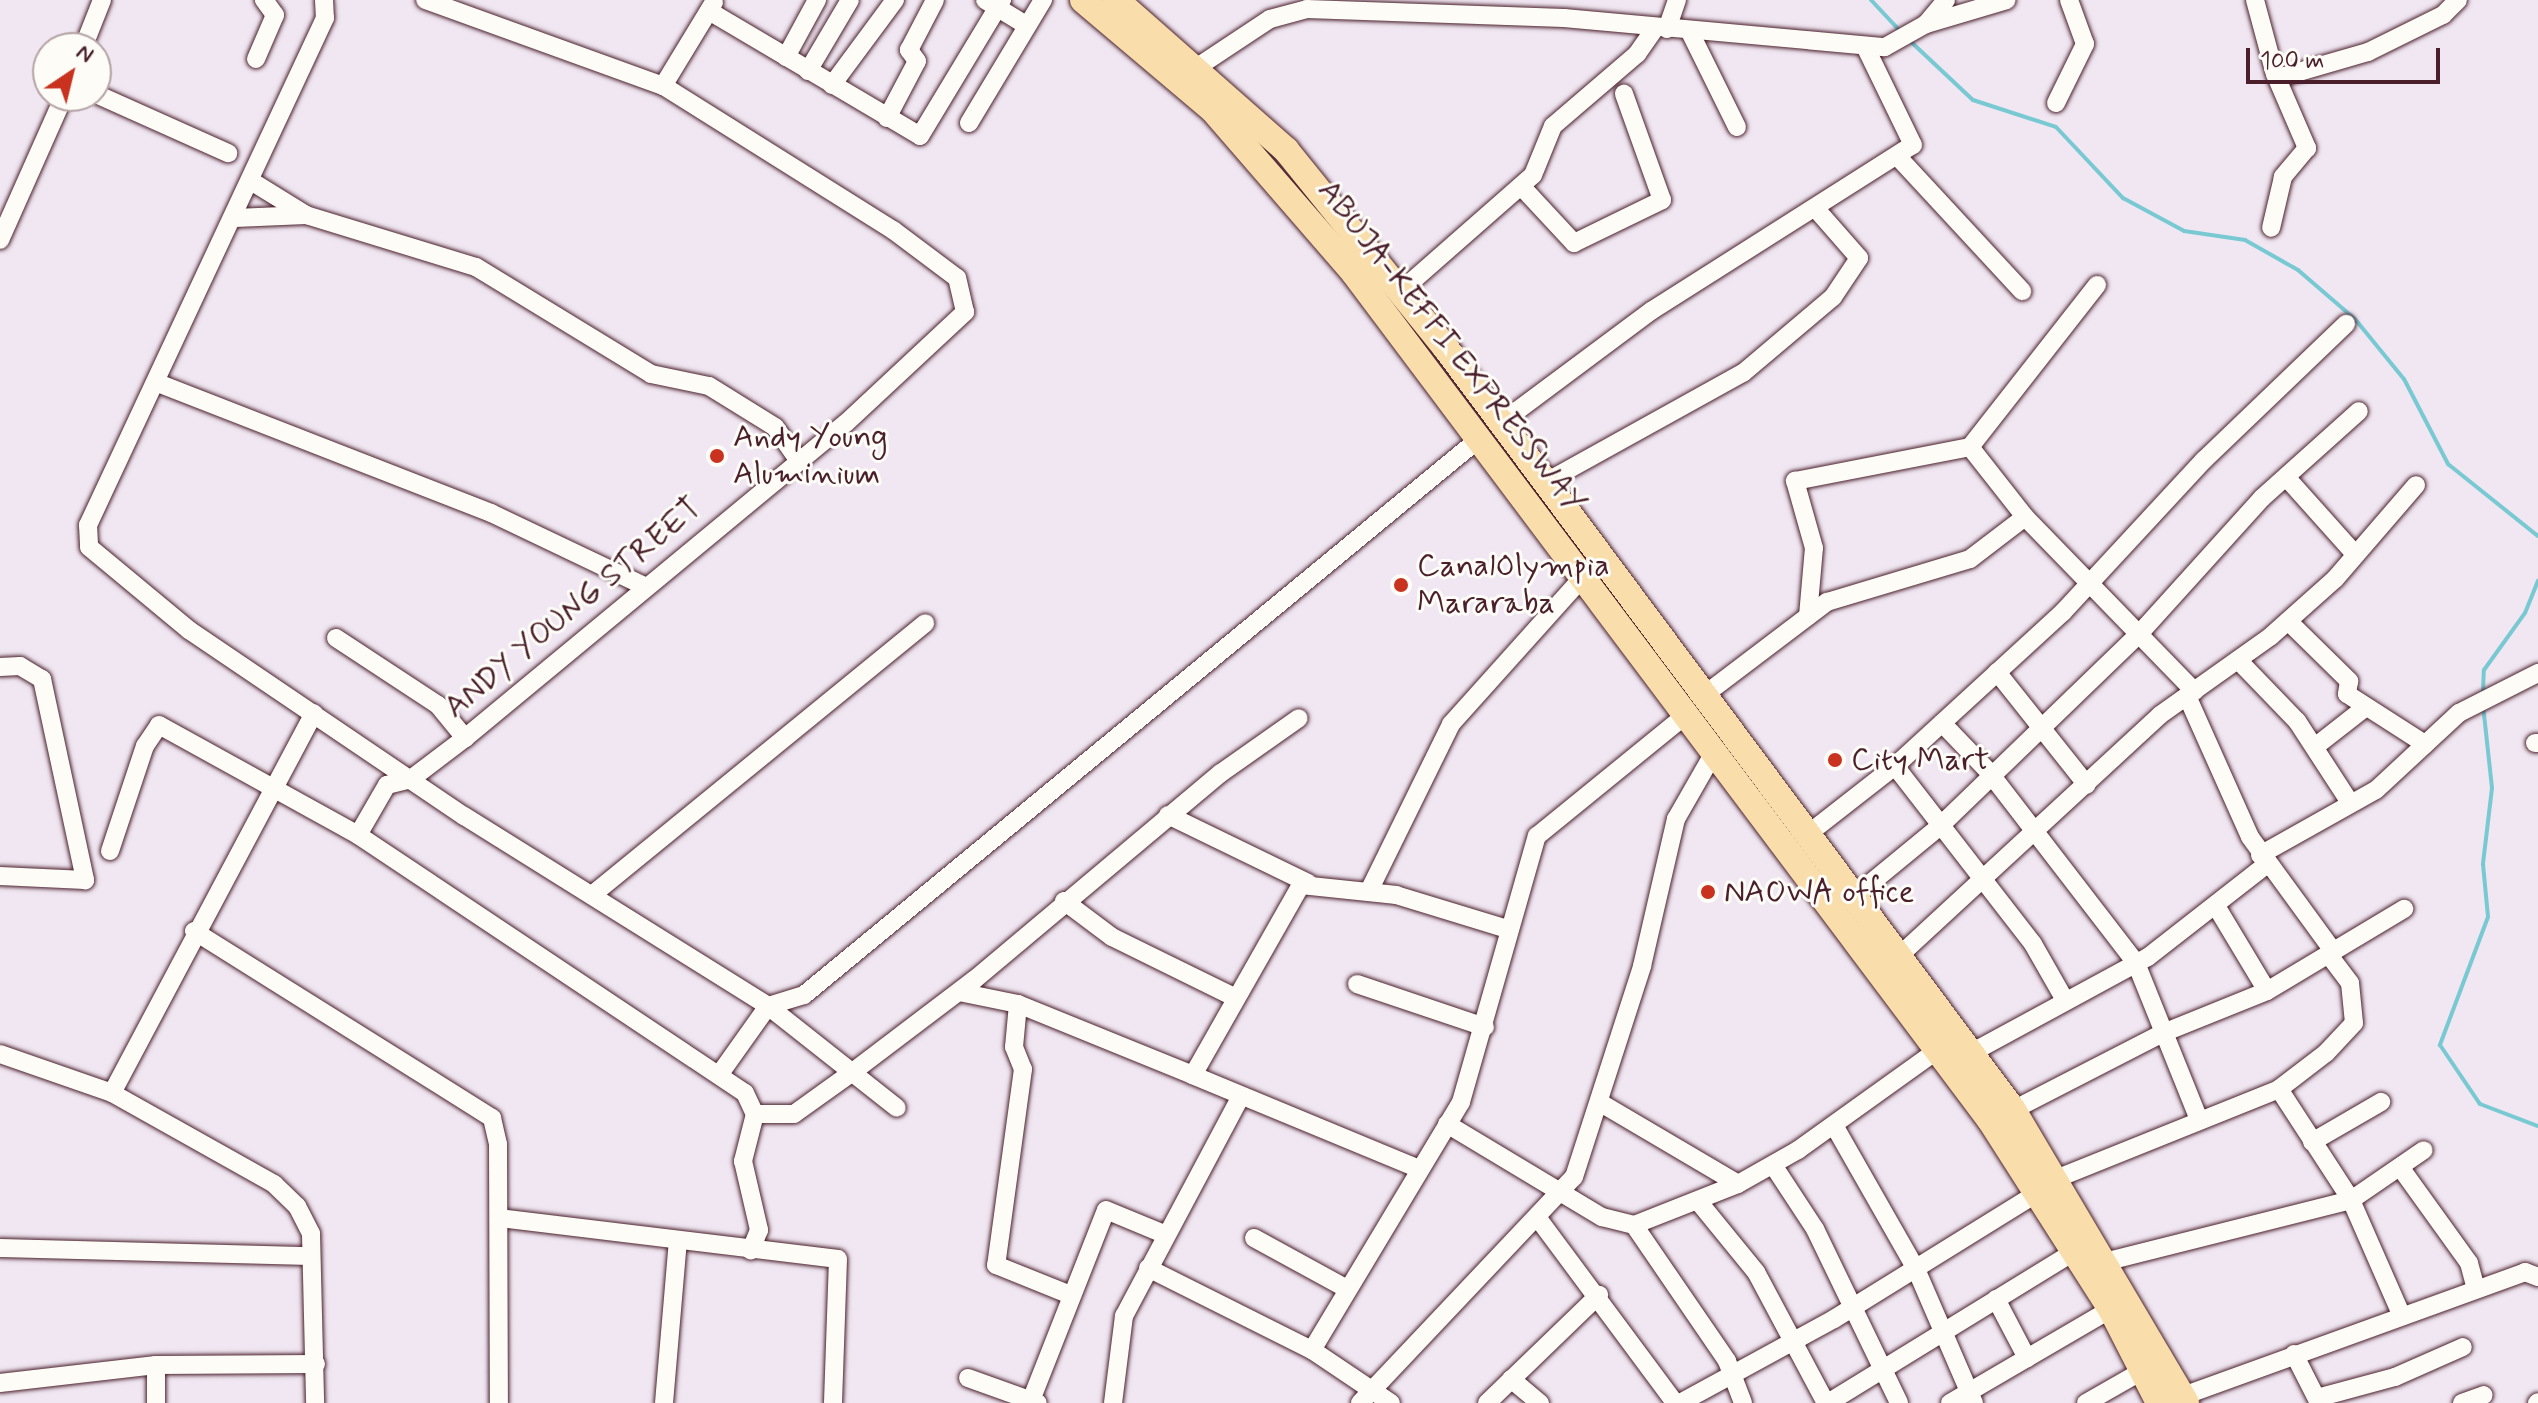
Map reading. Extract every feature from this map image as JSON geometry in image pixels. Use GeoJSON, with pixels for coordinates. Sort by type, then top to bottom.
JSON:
{"type":"FeatureCollection","features":[{"type":"Feature","properties":{"kind":"highway","name":"ABUJA-KEFFI EXPRESSWAY"},"geometry":{"type":"LineString","coordinates":[[1083,0],[1252,150],[1480,438],[1584,576],[1808,834],[2013,1110],[2075,1251],[2111,1309],[2142,1371],[2176,1401]]}},
{"type":"Feature","properties":{"kind":"highway","name":"ABUJA-KEFFI EXPRESSWAY"},"geometry":{"type":"LineString","coordinates":[[1116,0],[1199,66],[1286,150],[1402,290],[1502,422],[1546,482],[1695,705],[1715,751],[1939,1049],[2108,1261],[2176,1401]]}},
{"type":"Feature","properties":{"kind":"street"},"geometry":{"type":"LineString","coordinates":[[89,32],[102,0]]}},
{"type":"Feature","properties":{"kind":"street"},"geometry":{"type":"LineString","coordinates":[[256,59],[275,15],[264,0]]}},
{"type":"Feature","properties":{"kind":"street"},"geometry":{"type":"LineString","coordinates":[[324,0],[325,18],[160,384],[88,525],[89,547],[189,630],[411,779],[768,1006],[897,1108]]}},
{"type":"Feature","properties":{"kind":"street"},"geometry":{"type":"LineString","coordinates":[[425,0],[663,86],[712,5],[808,71],[887,118],[923,134],[995,2],[1026,25]]}},
{"type":"Feature","properties":{"kind":"street"},"geometry":{"type":"LineString","coordinates":[[786,57],[817,0]]}},
{"type":"Feature","properties":{"kind":"street"},"geometry":{"type":"LineString","coordinates":[[808,71],[850,0]]}},
{"type":"Feature","properties":{"kind":"street"},"geometry":{"type":"LineString","coordinates":[[832,85],[895,0]]}},
{"type":"Feature","properties":{"kind":"street"},"geometry":{"type":"LineString","coordinates":[[887,118],[917,61],[909,50],[935,0]]}},
{"type":"Feature","properties":{"kind":"street"},"geometry":{"type":"LineString","coordinates":[[969,123],[1043,0]]}},
{"type":"Feature","properties":{"kind":"street"},"geometry":{"type":"LineString","coordinates":[[1402,290],[1533,175],[1553,126],[1637,54],[1661,29],[1677,0]]}},
{"type":"Feature","properties":{"kind":"street"},"geometry":{"type":"LineString","coordinates":[[1926,24],[1946,0]]}},
{"type":"Feature","properties":{"kind":"street"},"geometry":{"type":"LineString","coordinates":[[1199,66],[1270,19],[1336,4],[1563,9],[1661,29],[1885,47],[1926,24],[2007,0]]}},
{"type":"Feature","properties":{"kind":"street"},"geometry":{"type":"LineString","coordinates":[[2056,103],[2085,44],[2069,0]]}},
{"type":"Feature","properties":{"kind":"street"},"geometry":{"type":"LineString","coordinates":[[2255,0],[2278,78],[2307,156],[2283,177],[2271,228]]}},
{"type":"Feature","properties":{"kind":"street"},"geometry":{"type":"LineString","coordinates":[[2278,78],[2368,52],[2443,15],[2458,0]]}},
{"type":"Feature","properties":{"kind":"street"},"geometry":{"type":"LineString","coordinates":[[1690,32],[1737,127]]}},
{"type":"Feature","properties":{"kind":"street"},"geometry":{"type":"LineString","coordinates":[[1502,422],[1651,311],[1898,157],[1912,138],[1865,46]]}},
{"type":"Feature","properties":{"kind":"street","name":"ANDY YOUNG STREET"},"geometry":{"type":"LineString","coordinates":[[358,835],[387,785],[411,779],[465,738],[644,586],[799,461],[956,326],[965,312],[964,293],[957,278],[893,230],[663,86]]}},
{"type":"Feature","properties":{"kind":"street"},"geometry":{"type":"LineString","coordinates":[[1521,186],[1574,243],[1662,200],[1624,94]]}},
{"type":"Feature","properties":{"kind":"street"},"geometry":{"type":"LineString","coordinates":[[112,101],[228,153]]}},
{"type":"Feature","properties":{"kind":"street"},"geometry":{"type":"LineString","coordinates":[[0,240],[57,112]]}},
{"type":"Feature","properties":{"kind":"street"},"geometry":{"type":"LineString","coordinates":[[1898,157],[2022,291]]}},
{"type":"Feature","properties":{"kind":"street"},"geometry":{"type":"LineString","coordinates":[[251,181],[306,215],[476,267],[651,374],[703,383],[739,402],[775,427],[799,461]]}},
{"type":"Feature","properties":{"kind":"street"},"geometry":{"type":"LineString","coordinates":[[1546,482],[1743,373],[1833,297],[1859,258],[1817,210]]}},
{"type":"Feature","properties":{"kind":"street"},"geometry":{"type":"LineString","coordinates":[[235,218],[306,215]]}},
{"type":"Feature","properties":{"kind":"street"},"geometry":{"type":"LineString","coordinates":[[1808,616],[1814,548],[1799,476],[1970,447],[2097,285]]}},
{"type":"Feature","properties":{"kind":"street"},"geometry":{"type":"LineString","coordinates":[[1808,834],[1895,766],[2091,583],[2204,460],[2346,324]]}},
{"type":"Feature","properties":{"kind":"street"},"geometry":{"type":"LineString","coordinates":[[160,384],[491,513],[644,586]]}},
{"type":"Feature","properties":{"kind":"street"},"geometry":{"type":"LineString","coordinates":[[1855,896],[1939,827],[2035,727],[2140,633],[2286,477],[2359,411]]}},
{"type":"Feature","properties":{"kind":"street"},"geometry":{"type":"LineString","coordinates":[[719,1075],[768,1006],[804,995],[1480,438]]}},
{"type":"Feature","properties":{"kind":"street"},"geometry":{"type":"LineString","coordinates":[[1537,1217],[1599,1295],[1677,1403],[1854,1307],[2047,1185],[2279,1089],[2354,1026],[2350,983],[2264,860],[2190,694],[2140,633],[2025,517],[1970,447]]}},
{"type":"Feature","properties":{"kind":"street"},"geometry":{"type":"LineString","coordinates":[[2286,477],[2353,552]]}},
{"type":"Feature","properties":{"kind":"street"},"geometry":{"type":"LineString","coordinates":[[1899,956],[1984,883],[2087,785],[2190,694],[2288,621],[2416,485]]}},
{"type":"Feature","properties":{"kind":"street"},"geometry":{"type":"LineString","coordinates":[[1312,1350],[1417,1168],[1447,1124],[1485,1027],[1507,929],[1546,824],[1558,822],[1695,705],[1808,616],[1834,600],[1970,559],[2025,517]]}},
{"type":"Feature","properties":{"kind":"street"},"geometry":{"type":"LineString","coordinates":[[1369,891],[1451,724],[1584,576]]}},
{"type":"Feature","properties":{"kind":"street"},"geometry":{"type":"LineString","coordinates":[[2288,621],[2349,681],[2347,694],[2425,744]]}},
{"type":"Feature","properties":{"kind":"street"},"geometry":{"type":"LineString","coordinates":[[592,895],[925,623]]}},
{"type":"Feature","properties":{"kind":"street"},"geometry":{"type":"LineString","coordinates":[[336,638],[438,705],[465,738]]}},
{"type":"Feature","properties":{"kind":"street"},"geometry":{"type":"LineString","coordinates":[[2238,660],[2316,746],[2349,801]]}},
{"type":"Feature","properties":{"kind":"street"},"geometry":{"type":"LineString","coordinates":[[0,667],[20,666],[42,679],[85,880],[0,876]]}},
{"type":"Feature","properties":{"kind":"street"},"geometry":{"type":"LineString","coordinates":[[1997,672],[2035,727],[2087,785]]}},
{"type":"Feature","properties":{"kind":"street"},"geometry":{"type":"LineString","coordinates":[[1971,1053],[2136,963],[2216,906],[2264,860],[2349,801],[2376,790],[2459,713],[2538,673]]}},
{"type":"Feature","properties":{"kind":"street"},"geometry":{"type":"LineString","coordinates":[[2316,746],[2366,707]]}},
{"type":"Feature","properties":{"kind":"street"},"geometry":{"type":"LineString","coordinates":[[112,1093],[272,784],[314,713]]}},
{"type":"Feature","properties":{"kind":"street"},"geometry":{"type":"LineString","coordinates":[[755,1114],[794,1114],[854,1071],[959,992],[1168,815],[1299,718]]}},
{"type":"Feature","properties":{"kind":"street"},"geometry":{"type":"LineString","coordinates":[[1942,723],[1989,772],[2136,963],[2199,1120]]}},
{"type":"Feature","properties":{"kind":"street"},"geometry":{"type":"LineString","coordinates":[[110,851],[145,746],[159,725],[272,784],[358,835],[745,1093],[755,1114],[743,1161],[759,1230],[751,1250]]}},
{"type":"Feature","properties":{"kind":"street"},"geometry":{"type":"LineString","coordinates":[[1365,1397],[1564,1190],[1599,1102],[1680,808],[1715,751]]}},
{"type":"Feature","properties":{"kind":"street"},"geometry":{"type":"LineString","coordinates":[[1895,766],[1984,883],[2065,1000]]}},
{"type":"Feature","properties":{"kind":"street"},"geometry":{"type":"LineString","coordinates":[[1168,815],[1308,883],[1369,891],[1507,929]]}},
{"type":"Feature","properties":{"kind":"street"},"geometry":{"type":"LineString","coordinates":[[1193,1075],[1297,890],[1308,883]]}},
{"type":"Feature","properties":{"kind":"street"},"geometry":{"type":"LineString","coordinates":[[1064,901],[1112,937],[1236,998]]}},
{"type":"Feature","properties":{"kind":"street"},"geometry":{"type":"LineString","coordinates":[[2216,906],[2267,991]]}},
{"type":"Feature","properties":{"kind":"street"},"geometry":{"type":"LineString","coordinates":[[2013,1110],[2163,1033],[2267,991],[2404,909]]}},
{"type":"Feature","properties":{"kind":"street"},"geometry":{"type":"LineString","coordinates":[[194,931],[475,1101],[492,1118],[498,1144],[499,1403]]}},
{"type":"Feature","properties":{"kind":"street"},"geometry":{"type":"LineString","coordinates":[[1357,984],[1485,1027]]}},
{"type":"Feature","properties":{"kind":"street"},"geometry":{"type":"LineString","coordinates":[[959,992],[1018,1004],[1417,1168]]}},
{"type":"Feature","properties":{"kind":"street"},"geometry":{"type":"LineString","coordinates":[[1018,1004],[1014,1047],[1023,1069],[996,1265],[1068,1294]]}},
{"type":"Feature","properties":{"kind":"street"},"geometry":{"type":"LineString","coordinates":[[1447,1124],[1564,1190],[1602,1217],[1634,1225],[1738,1184],[1773,1165],[1835,1127],[1939,1049]]}},
{"type":"Feature","properties":{"kind":"street"},"geometry":{"type":"LineString","coordinates":[[0,1054],[112,1093],[274,1184],[297,1206],[311,1234],[315,1403]]}},
{"type":"Feature","properties":{"kind":"street"},"geometry":{"type":"LineString","coordinates":[[2279,1089],[2351,1200],[2401,1314]]}},
{"type":"Feature","properties":{"kind":"street"},"geometry":{"type":"LineString","coordinates":[[1113,1403],[1124,1316],[1164,1234],[1241,1096]]}},
{"type":"Feature","properties":{"kind":"street"},"geometry":{"type":"LineString","coordinates":[[1599,1102],[1738,1184]]}},
{"type":"Feature","properties":{"kind":"street"},"geometry":{"type":"LineString","coordinates":[[2312,1142],[2381,1102]]}},
{"type":"Feature","properties":{"kind":"street"},"geometry":{"type":"LineString","coordinates":[[1835,1127],[1916,1269],[1972,1397]]}},
{"type":"Feature","properties":{"kind":"street"},"geometry":{"type":"LineString","coordinates":[[2108,1261],[2351,1200],[2424,1150]]}},
{"type":"Feature","properties":{"kind":"street"},"geometry":{"type":"LineString","coordinates":[[1773,1165],[1854,1307],[1899,1403]]}},
{"type":"Feature","properties":{"kind":"street"},"geometry":{"type":"LineString","coordinates":[[2400,1167],[2469,1263],[2476,1289]]}},
{"type":"Feature","properties":{"kind":"street"},"geometry":{"type":"LineString","coordinates":[[1698,1201],[1797,1338],[1827,1403],[2075,1251]]}},
{"type":"Feature","properties":{"kind":"street"},"geometry":{"type":"LineString","coordinates":[[968,1378],[1033,1402],[1068,1294],[1109,1208],[1164,1234]]}},
{"type":"Feature","properties":{"kind":"street"},"geometry":{"type":"LineString","coordinates":[[499,1218],[840,1262],[833,1403]]}},
{"type":"Feature","properties":{"kind":"street"},"geometry":{"type":"LineString","coordinates":[[1634,1225],[1731,1372],[1743,1403]]}},
{"type":"Feature","properties":{"kind":"street"},"geometry":{"type":"LineString","coordinates":[[1254,1238],[1347,1289]]}},
{"type":"Feature","properties":{"kind":"street"},"geometry":{"type":"LineString","coordinates":[[664,1403],[678,1241]]}},
{"type":"Feature","properties":{"kind":"street"},"geometry":{"type":"LineString","coordinates":[[0,1248],[311,1256]]}},
{"type":"Feature","properties":{"kind":"street"},"geometry":{"type":"LineString","coordinates":[[1148,1268],[1312,1350],[1365,1397],[1391,1403]]}},
{"type":"Feature","properties":{"kind":"street"},"geometry":{"type":"LineString","coordinates":[[2176,1401],[2401,1314],[2525,1272],[2538,1277]]}},
{"type":"Feature","properties":{"kind":"street"},"geometry":{"type":"LineString","coordinates":[[1487,1403],[1599,1295]]}},
{"type":"Feature","properties":{"kind":"street"},"geometry":{"type":"LineString","coordinates":[[1996,1299],[2027,1358]]}},
{"type":"Feature","properties":{"kind":"street"},"geometry":{"type":"LineString","coordinates":[[1950,1403],[1972,1397],[2027,1358],[2111,1309]]}},
{"type":"Feature","properties":{"kind":"street"},"geometry":{"type":"LineString","coordinates":[[2294,1354],[2318,1401],[2395,1377],[2463,1347]]}},
{"type":"Feature","properties":{"kind":"street"},"geometry":{"type":"LineString","coordinates":[[0,1383],[156,1365],[316,1364]]}},
{"type":"Feature","properties":{"kind":"street"},"geometry":{"type":"LineString","coordinates":[[156,1365],[156,1403]]}},
{"type":"Feature","properties":{"kind":"street"},"geometry":{"type":"LineString","coordinates":[[2086,1403],[2142,1371]]}},
{"type":"Feature","properties":{"kind":"street"},"geometry":{"type":"LineString","coordinates":[[1511,1379],[1540,1403]]}},
{"type":"Feature","properties":{"kind":"street"},"geometry":{"type":"LineString","coordinates":[[2462,1403],[2484,1395]]}},
{"type":"Feature","properties":{"kind":"waterway"},"geometry":{"type":"LineString","coordinates":[[1871,0],[1902,33]]}},
{"type":"Feature","properties":{"kind":"waterway"},"geometry":{"type":"LineString","coordinates":[[1908,39],[1973,100],[2056,127],[2123,198],[2184,231],[2245,240],[2298,270],[2355,319],[2404,379],[2448,464],[2538,536]]}},
{"type":"Feature","properties":{"kind":"waterway"},"geometry":{"type":"LineString","coordinates":[[2483,693],[2484,670],[2525,613],[2538,580]]}},
{"type":"Feature","properties":{"kind":"waterway"},"geometry":{"type":"LineString","coordinates":[[2483,705],[2492,788],[2483,864],[2488,917],[2440,1045],[2480,1104],[2538,1126]]}},
{"type":"Feature","properties":{"kind":"place","name":"Andy Young Aluminium"},"geometry":{"type":"Point","coordinates":[717,456]}},
{"type":"Feature","properties":{"kind":"place","name":"CanalOlympia Mararaba"},"geometry":{"type":"Point","coordinates":[1401,585]}},
{"type":"Feature","properties":{"kind":"place","name":"City Mart"},"geometry":{"type":"Point","coordinates":[1835,760]}},
{"type":"Feature","properties":{"kind":"place","name":"NAOWA office"},"geometry":{"type":"Point","coordinates":[1708,892]}}]}
